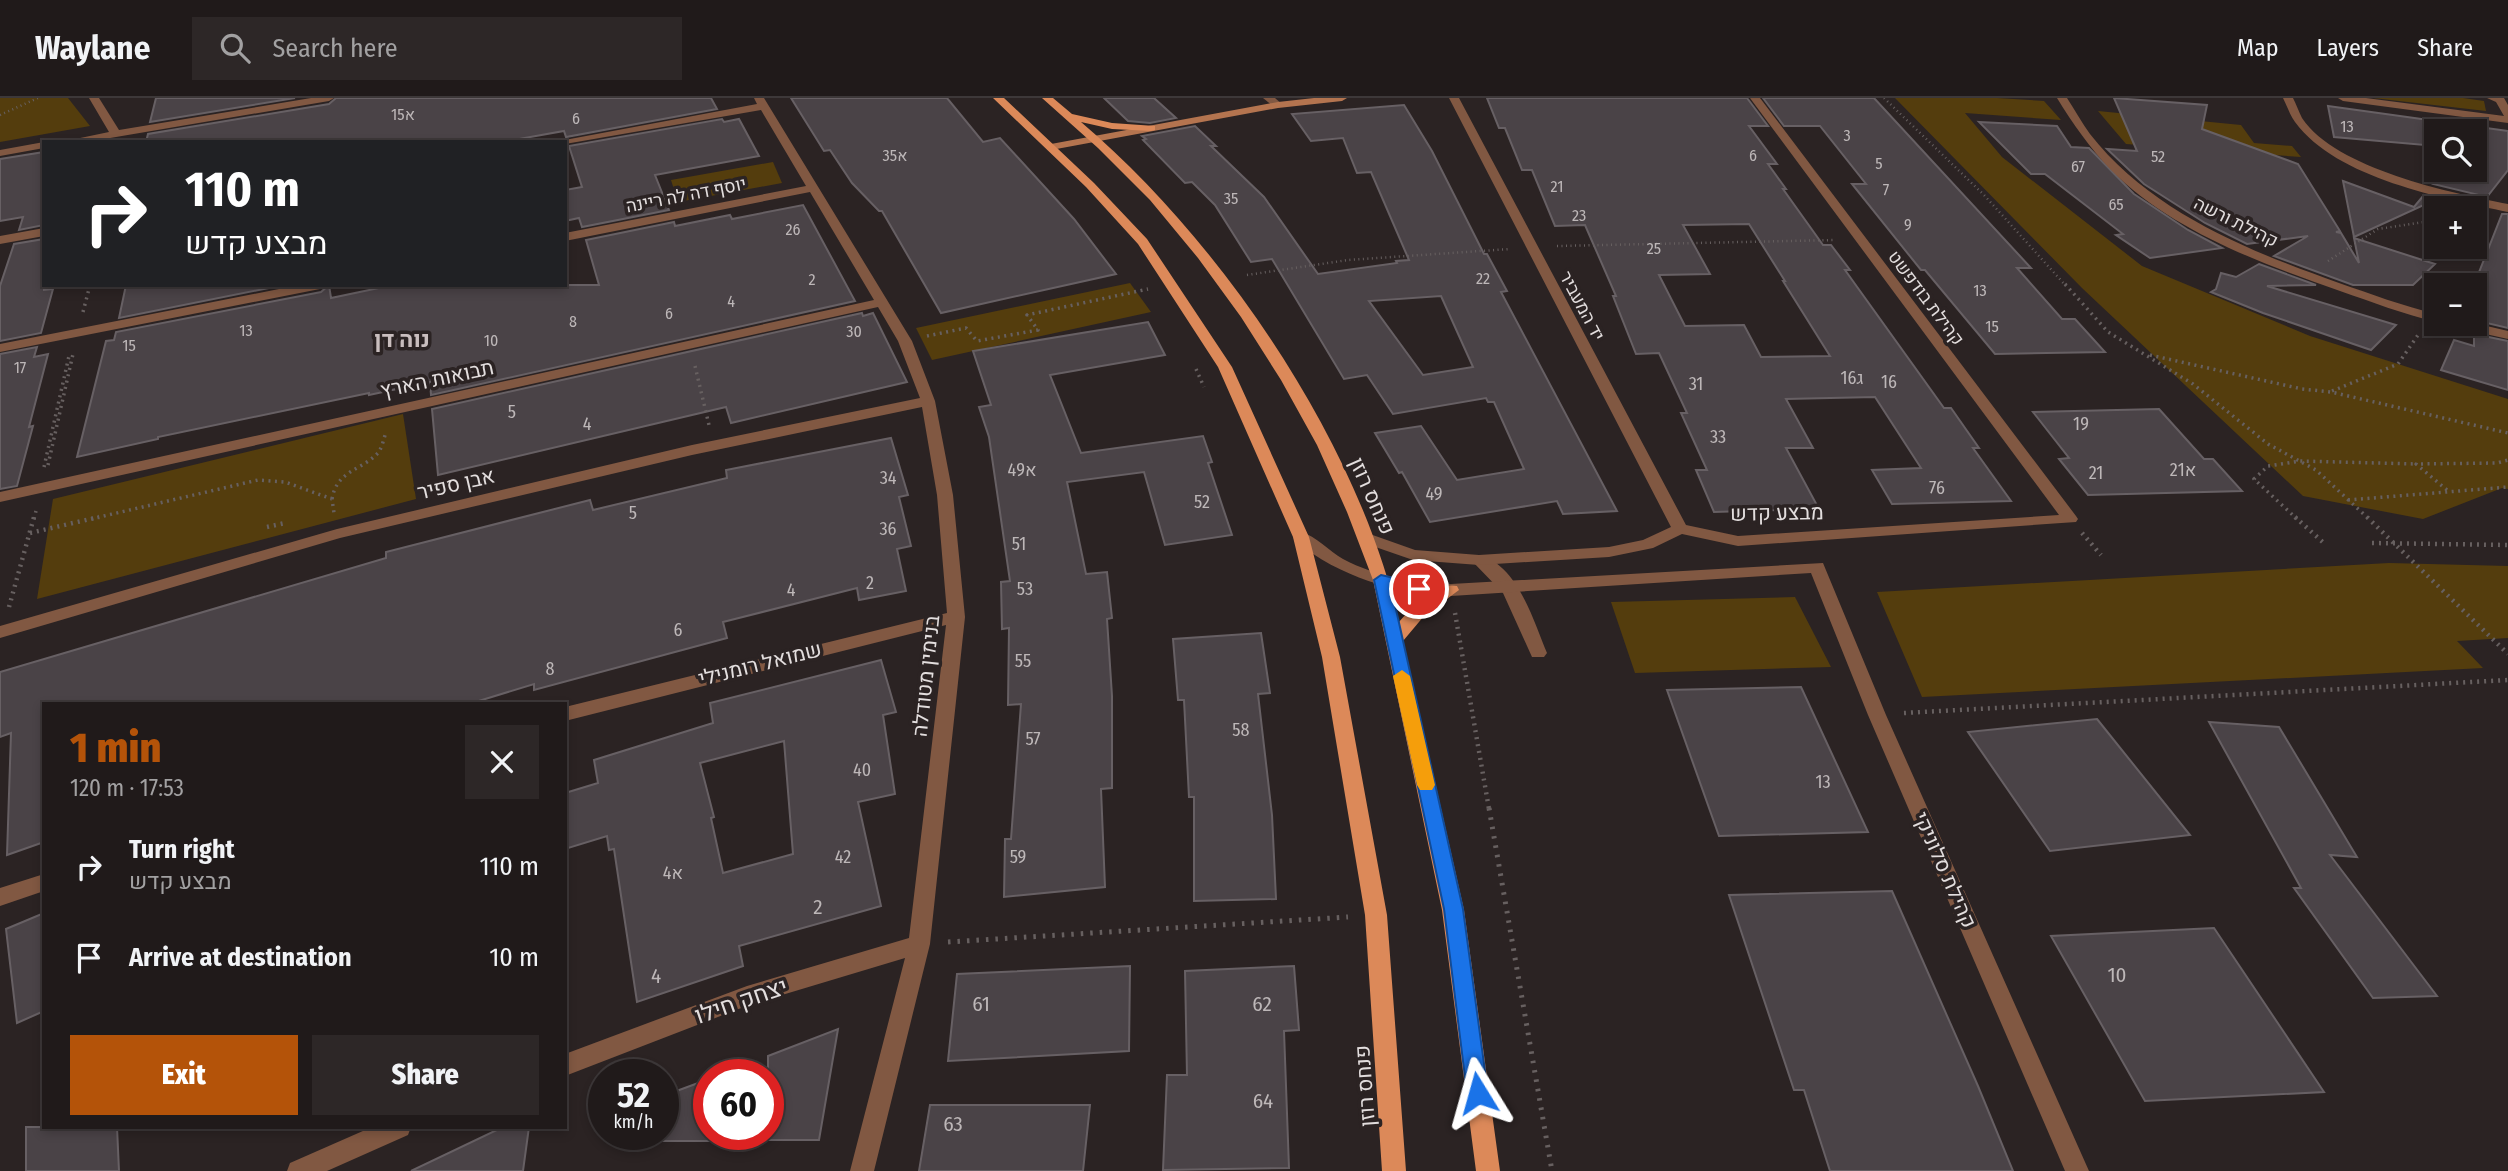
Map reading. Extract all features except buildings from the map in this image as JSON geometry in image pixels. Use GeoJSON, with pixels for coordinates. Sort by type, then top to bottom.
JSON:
{"type":"FeatureCollection","features":[{"type":"Feature","properties":{"kind":"main road","name":"פנחס רוזן"},"geometry":{"type":"LineString","coordinates":[[998,98],[1051,147],[1143,242],[1225,367],[1301,537],[1331,657],[1376,915],[1394,1171]]}},
{"type":"Feature","properties":{"kind":"main road","name":"פנחס רוזן"},"geometry":{"type":"LineString","coordinates":[[1047,98],[1095,139],[1224,279],[1275,357],[1326,450],[1367,538],[1381,580],[1453,909],[1488,1171]]}},
{"type":"Feature","properties":{"kind":"main road"},"geometry":{"type":"LineString","coordinates":[[1067,114],[1112,126],[1151,128]]}},
{"type":"Feature","properties":{"kind":"main road"},"geometry":{"type":"LineString","coordinates":[[1394,642],[1405,623],[1424,604],[1451,590]]}},
{"type":"Feature","properties":{"kind":"street"},"geometry":{"type":"LineString","coordinates":[[94,98],[116,134]]}},
{"type":"Feature","properties":{"kind":"street"},"geometry":{"type":"LineString","coordinates":[[78,140],[329,98]]}},
{"type":"Feature","properties":{"kind":"street"},"geometry":{"type":"LineString","coordinates":[[1268,98],[1278,106]]}},
{"type":"Feature","properties":{"kind":"street"},"geometry":{"type":"LineString","coordinates":[[1051,147],[1278,106],[1342,98]]}},
{"type":"Feature","properties":{"kind":"street","name":"יד המעביר"},"geometry":{"type":"LineString","coordinates":[[1454,98],[1680,529]]}},
{"type":"Feature","properties":{"kind":"street","name":"קהילת בודפשט"},"geometry":{"type":"LineString","coordinates":[[1755,98],[2070,519]]}},
{"type":"Feature","properties":{"kind":"street","name":"קהילת ורשה"},"geometry":{"type":"LineString","coordinates":[[2060,98],[2081,131],[2113,167],[2168,210],[2235,246],[2307,275],[2424,315]]}},
{"type":"Feature","properties":{"kind":"street"},"geometry":{"type":"LineString","coordinates":[[2288,98],[2300,121],[2332,149],[2442,196],[2508,208]]}},
{"type":"Feature","properties":{"kind":"street"},"geometry":{"type":"LineString","coordinates":[[2343,98],[2507,114]]}},
{"type":"Feature","properties":{"kind":"street"},"geometry":{"type":"LineString","coordinates":[[2492,98],[2500,99],[2507,114]]}},
{"type":"Feature","properties":{"kind":"street"},"geometry":{"type":"LineString","coordinates":[[567,140],[762,102]]}},
{"type":"Feature","properties":{"kind":"street","name":"בנימין מטודלה"},"geometry":{"type":"LineString","coordinates":[[762,102],[905,341],[928,401],[945,495],[956,617],[919,944],[862,1171]]}},
{"type":"Feature","properties":{"kind":"street"},"geometry":{"type":"LineString","coordinates":[[0,152],[42,145]]}},
{"type":"Feature","properties":{"kind":"street","name":"יוסף דה לה ריינה"},"geometry":{"type":"LineString","coordinates":[[567,237],[814,188]]}},
{"type":"Feature","properties":{"kind":"street"},"geometry":{"type":"LineString","coordinates":[[0,240],[42,232]]}},
{"type":"Feature","properties":{"kind":"street"},"geometry":{"type":"LineString","coordinates":[[0,348],[310,287]]}},
{"type":"Feature","properties":{"kind":"street","name":"תבואות הארץ"},"geometry":{"type":"LineString","coordinates":[[0,497],[883,302]]}},
{"type":"Feature","properties":{"kind":"street"},"geometry":{"type":"LineString","coordinates":[[2487,330],[2508,335]]}},
{"type":"Feature","properties":{"kind":"street","name":"אבן ספיר"},"geometry":{"type":"LineString","coordinates":[[1,632],[337,534],[713,446],[928,401]]}},
{"type":"Feature","properties":{"kind":"street","name":"מבצע קדש"},"geometry":{"type":"LineString","coordinates":[[1680,529],[1738,541],[2070,519]]}},
{"type":"Feature","properties":{"kind":"street"},"geometry":{"type":"LineString","coordinates":[[1367,538],[1413,555],[1444,559],[1479,559],[1609,552],[1647,544],[1680,529]]}},
{"type":"Feature","properties":{"kind":"street"},"geometry":{"type":"LineString","coordinates":[[1301,537],[1323,556],[1353,573],[1381,580],[1419,589],[1510,587]]}},
{"type":"Feature","properties":{"kind":"street"},"geometry":{"type":"LineString","coordinates":[[1479,559],[1498,572],[1510,587],[1538,653]]}},
{"type":"Feature","properties":{"kind":"street","name":"קהילת סלוניקי"},"geometry":{"type":"LineString","coordinates":[[1510,587],[1817,567],[1877,715],[2077,1171]]}},
{"type":"Feature","properties":{"kind":"street","name":"שמואל רומנילי"},"geometry":{"type":"LineString","coordinates":[[567,714],[956,617]]}},
{"type":"Feature","properties":{"kind":"street"},"geometry":{"type":"LineString","coordinates":[[0,897],[42,883]]}},
{"type":"Feature","properties":{"kind":"street","name":"יצחק חילו"},"geometry":{"type":"LineString","coordinates":[[567,1064],[747,996],[919,944]]}},
{"type":"Feature","properties":{"kind":"street"},"geometry":{"type":"LineString","coordinates":[[299,1171],[394,1129]]}},
{"type":"Feature","properties":{"kind":"path"},"geometry":{"type":"LineString","coordinates":[[0,115],[38,98]]}},
{"type":"Feature","properties":{"kind":"path"},"geometry":{"type":"LineString","coordinates":[[1884,98],[1984,195],[2108,332],[2193,384],[2268,444],[2316,470],[2396,543],[2508,654]]}},
{"type":"Feature","properties":{"kind":"path"},"geometry":{"type":"LineString","coordinates":[[2307,275],[2378,229],[2424,222]]}},
{"type":"Feature","properties":{"kind":"path"},"geometry":{"type":"LineString","coordinates":[[1,632],[42,488],[90,287]]}},
{"type":"Feature","properties":{"kind":"path"},"geometry":{"type":"LineString","coordinates":[[905,341],[966,328],[977,341],[1038,330],[1027,315],[1149,289]]}},
{"type":"Feature","properties":{"kind":"path"},"geometry":{"type":"LineString","coordinates":[[2331,392],[2398,364],[2424,330]]}},
{"type":"Feature","properties":{"kind":"path"},"geometry":{"type":"LineString","coordinates":[[690,344],[713,446]]}},
{"type":"Feature","properties":{"kind":"path"},"geometry":{"type":"LineString","coordinates":[[2144,354],[2302,389],[2331,392],[2508,433]]}},
{"type":"Feature","properties":{"kind":"path"},"geometry":{"type":"LineString","coordinates":[[334,512],[332,487],[341,476],[379,453],[386,435],[385,412]]}},
{"type":"Feature","properties":{"kind":"path"},"geometry":{"type":"LineString","coordinates":[[2326,545],[2275,495],[2254,479],[2268,466],[2300,461],[2416,464],[2497,463],[2508,460]]}},
{"type":"Feature","properties":{"kind":"path"},"geometry":{"type":"LineString","coordinates":[[2416,464],[2448,491]]}},
{"type":"Feature","properties":{"kind":"path"},"geometry":{"type":"LineString","coordinates":[[30,533],[258,480],[285,482],[332,499]]}},
{"type":"Feature","properties":{"kind":"path"},"geometry":{"type":"LineString","coordinates":[[2348,500],[2508,487]]}},
{"type":"Feature","properties":{"kind":"path"},"geometry":{"type":"LineString","coordinates":[[2372,543],[2508,545]]}},
{"type":"Feature","properties":{"kind":"path"},"geometry":{"type":"LineString","coordinates":[[1451,590],[1552,1171]]}},
{"type":"Feature","properties":{"kind":"path"},"geometry":{"type":"LineString","coordinates":[[1877,715],[2508,680]]}},
{"type":"Feature","properties":{"kind":"path"},"geometry":{"type":"LineString","coordinates":[[919,944],[1376,915]]}},
{"type":"Feature","properties":{"kind":"shaded area"},"geometry":{"type":"Polygon","coordinates":[[[0,98],[68,98],[90,126],[0,142],[0,98]]]}},
{"type":"Feature","properties":{"kind":"shaded area"},"geometry":{"type":"Polygon","coordinates":[[[1895,98],[2044,101],[2061,120],[1965,113],[2002,157],[2142,266],[2310,336],[2508,399],[2508,489],[2502,488],[2423,519],[2303,496],[2082,288],[1895,98]]]}},
{"type":"Feature","properties":{"kind":"shaded area"},"geometry":{"type":"Polygon","coordinates":[[[2373,98],[2463,98],[2484,101],[2486,111],[2373,98]]]}},
{"type":"Feature","properties":{"kind":"shaded area"},"geometry":{"type":"Polygon","coordinates":[[[2098,111],[2241,125],[2254,143],[2292,146],[2301,157],[2126,144],[2098,111]]]}},
{"type":"Feature","properties":{"kind":"shaded area"},"geometry":{"type":"Polygon","coordinates":[[[773,162],[782,183],[678,202],[671,180],[773,162]]]}},
{"type":"Feature","properties":{"kind":"shaded area"},"geometry":{"type":"Polygon","coordinates":[[[1130,283],[1151,312],[932,360],[916,328],[1130,283]]]}},
{"type":"Feature","properties":{"kind":"shaded area"},"geometry":{"type":"Polygon","coordinates":[[[403,414],[416,499],[37,599],[53,499],[403,414]]]}},
{"type":"Feature","properties":{"kind":"shaded area"},"geometry":{"type":"Polygon","coordinates":[[[2389,563],[2508,566],[2508,638],[2457,641],[2483,668],[1922,697],[1877,592],[2389,563]]]}},
{"type":"Feature","properties":{"kind":"shaded area"},"geometry":{"type":"Polygon","coordinates":[[[1795,597],[1831,667],[1635,673],[1611,602],[1795,597]]]}},
{"type":"Feature","properties":{"kind":"slow traffic"},"geometry":{"type":"LineString","coordinates":[[1402,676],[1426,785]]}},
{"type":"Feature","properties":{"kind":"district","name":"נוה דן"},"geometry":{"type":"Point","coordinates":[402,339]}},
{"type":"Feature","properties":{"kind":"route"},"geometry":{"type":"LineString","coordinates":[[1419,589],[1381,580],[1453,909],[1478,1093]]}}]}
